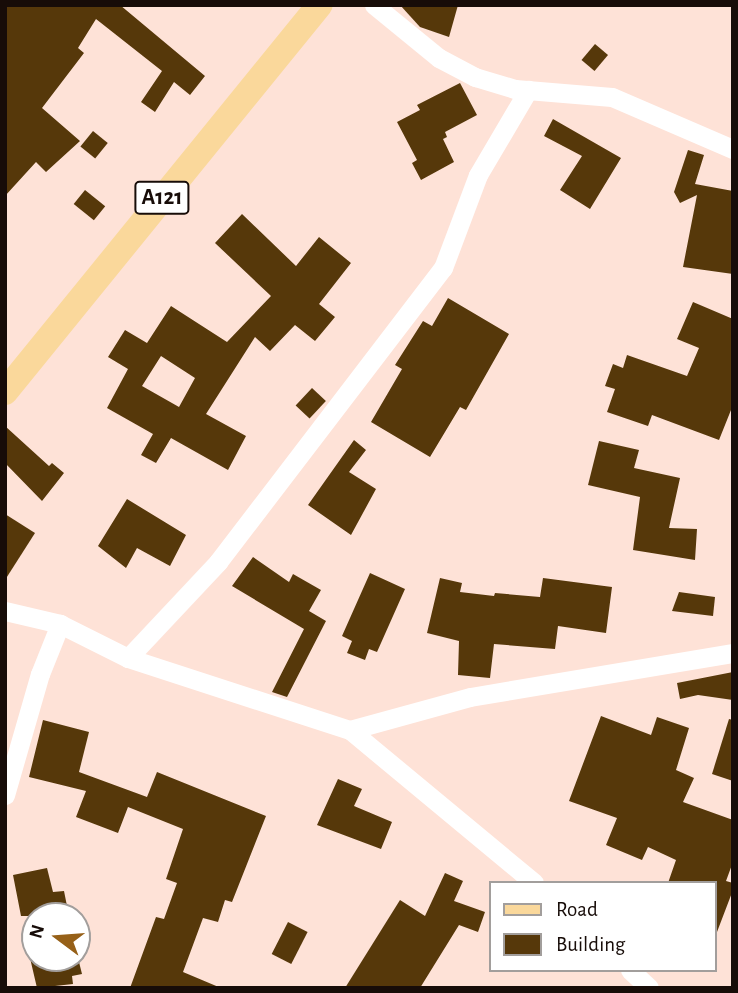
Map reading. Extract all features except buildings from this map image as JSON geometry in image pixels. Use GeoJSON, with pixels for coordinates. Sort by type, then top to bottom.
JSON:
{"type":"FeatureCollection","features":[{"type":"Feature","properties":{"kind":"main road","name":"A121"},"geometry":{"type":"LineString","coordinates":[[5,392],[320,5]]}},
{"type":"Feature","properties":{"kind":"street"},"geometry":{"type":"LineString","coordinates":[[374,5],[463,71],[528,90],[612,97],[733,149]]}},
{"type":"Feature","properties":{"kind":"street"},"geometry":{"type":"LineString","coordinates":[[128,658],[218,562],[443,268],[478,175],[528,90]]}},
{"type":"Feature","properties":{"kind":"street"},"geometry":{"type":"LineString","coordinates":[[5,611],[60,624],[128,658],[350,730],[532,881]]}},
{"type":"Feature","properties":{"kind":"street"},"geometry":{"type":"LineString","coordinates":[[5,795],[40,674],[60,624]]}},
{"type":"Feature","properties":{"kind":"street"},"geometry":{"type":"LineString","coordinates":[[350,730],[470,697],[733,653]]}},
{"type":"Feature","properties":{"kind":"street"},"geometry":{"type":"LineString","coordinates":[[632,972],[649,988]]}}]}
